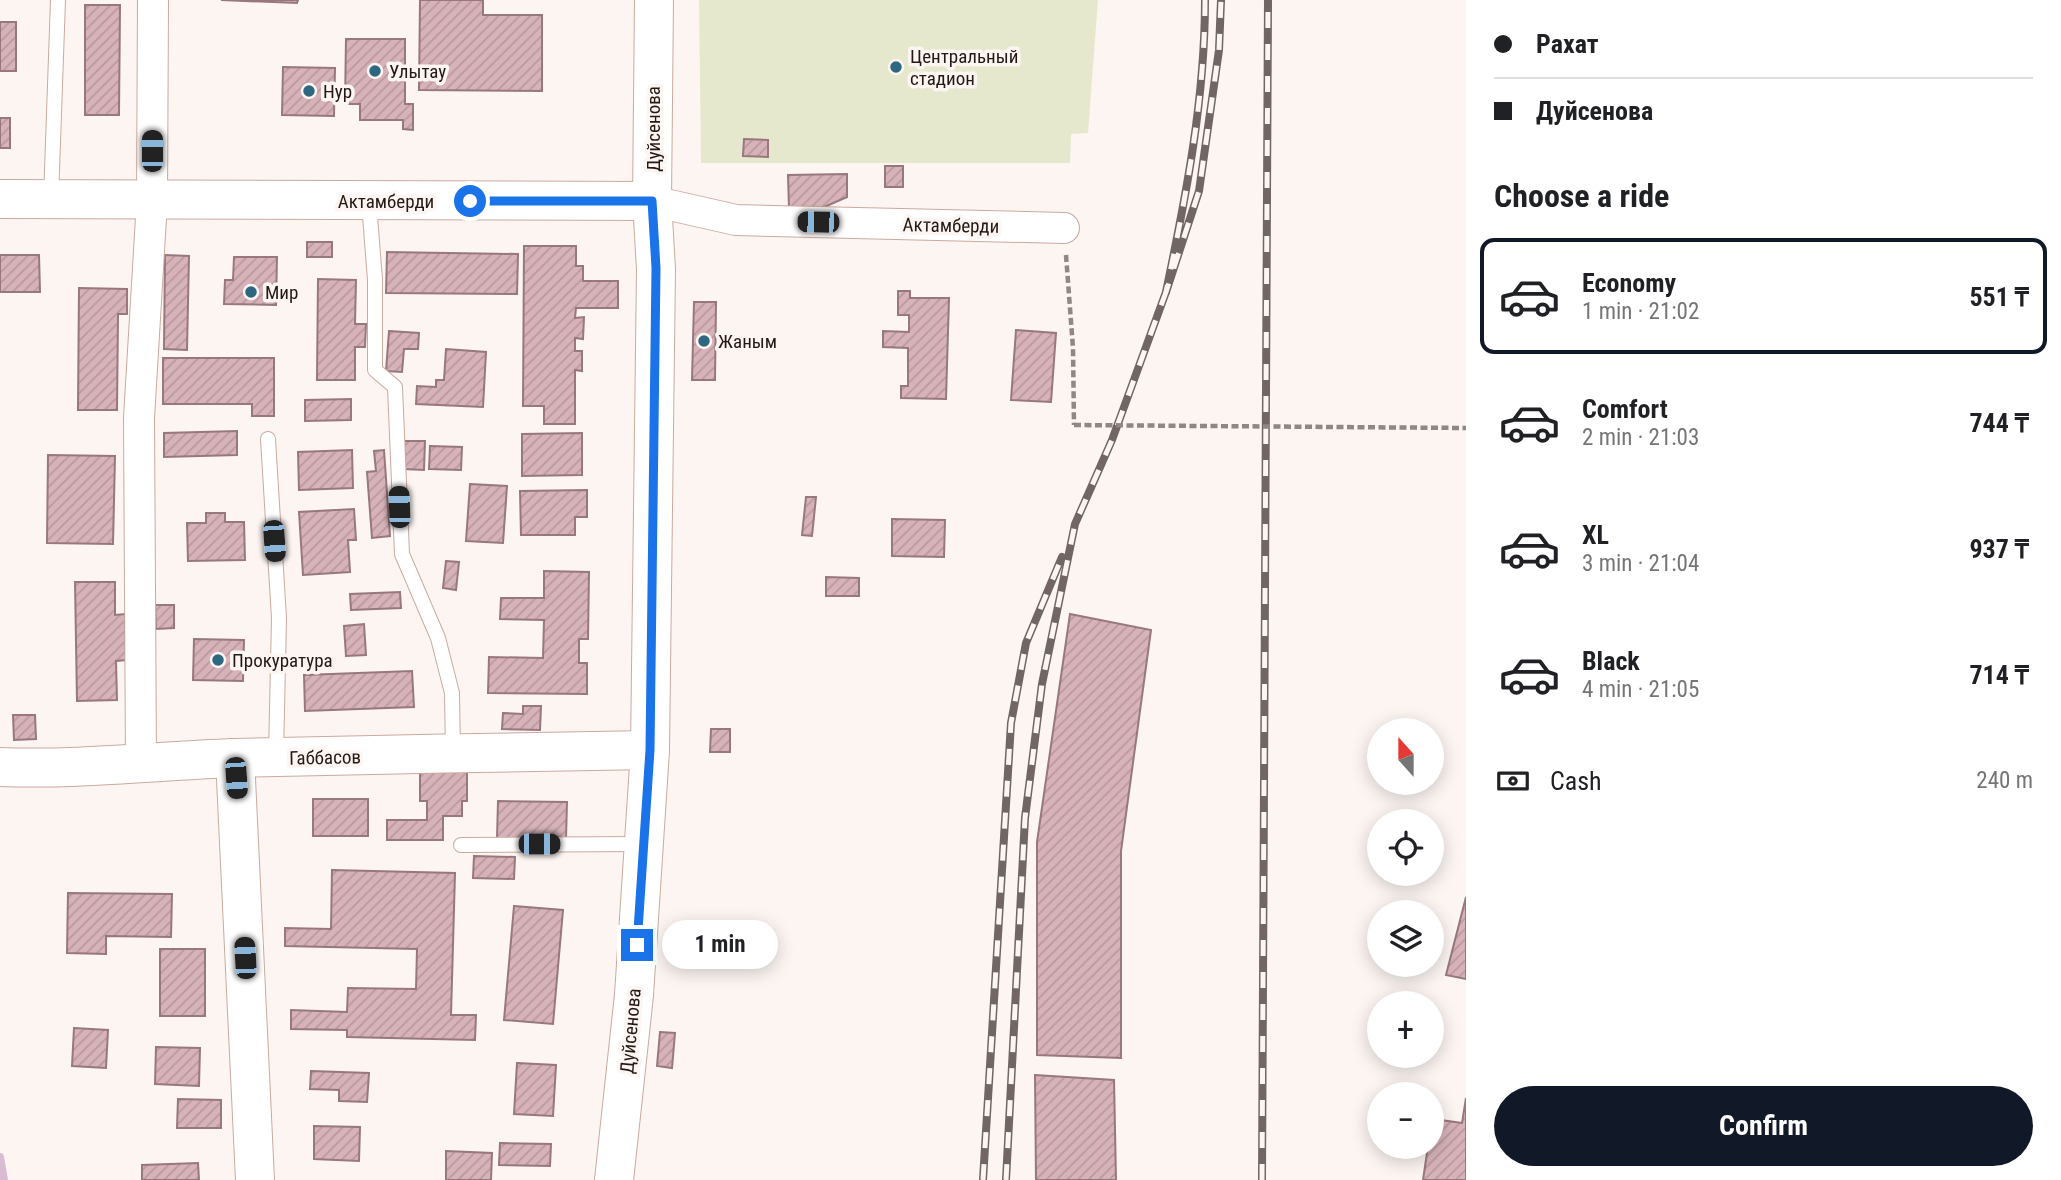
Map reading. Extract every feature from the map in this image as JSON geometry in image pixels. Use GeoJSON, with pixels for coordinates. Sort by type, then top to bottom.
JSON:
{"type":"FeatureCollection","features":[{"type":"Feature","properties":{"kind":"main road","name":"Дуйсенова"},"geometry":{"type":"LineString","coordinates":[[614,1180],[634,995],[650,750],[656,268],[652,201],[654,0]]}},
{"type":"Feature","properties":{"kind":"main road","name":"Актамберди"},"geometry":{"type":"LineString","coordinates":[[0,199],[652,201]]}},
{"type":"Feature","properties":{"kind":"main road","name":"Габбасов"},"geometry":{"type":"LineString","coordinates":[[0,767],[54,769],[234,758],[650,750]]}},
{"type":"Feature","properties":{"kind":"main road"},"geometry":{"type":"LineString","coordinates":[[234,758],[255,1180]]}},
{"type":"Feature","properties":{"kind":"street"},"geometry":{"type":"LineString","coordinates":[[141,762],[139,418],[152,201],[153,0]]}},
{"type":"Feature","properties":{"kind":"street","name":"Актамберди"},"geometry":{"type":"LineString","coordinates":[[652,201],[736,220],[1064,228]]}},
{"type":"Feature","properties":{"kind":"lane"},"geometry":{"type":"LineString","coordinates":[[51,200],[58,0]]}},
{"type":"Feature","properties":{"kind":"lane"},"geometry":{"type":"LineString","coordinates":[[369,201],[375,280],[375,370],[395,387],[402,554],[438,638],[452,693],[453,754]]}},
{"type":"Feature","properties":{"kind":"lane"},"geometry":{"type":"LineString","coordinates":[[268,439],[279,618],[276,758]]}},
{"type":"Feature","properties":{"kind":"lane"},"geometry":{"type":"LineString","coordinates":[[461,845],[644,844]]}},
{"type":"Feature","properties":{"kind":"path"},"geometry":{"type":"LineString","coordinates":[[1064,228],[1073,348],[1074,425],[1466,428]]}},
{"type":"Feature","properties":{"kind":"green space","name":"Центральный стадион"},"geometry":{"type":"Polygon","coordinates":[[[699,0],[1098,0],[1088,133],[1071,134],[1070,163],[701,163],[699,0]]]}},
{"type":"Feature","properties":{"kind":"building"},"geometry":{"type":"Polygon","coordinates":[[[221,0],[298,0],[297,3],[221,0]]]}},
{"type":"Feature","properties":{"kind":"building"},"geometry":{"type":"Polygon","coordinates":[[[420,0],[483,0],[483,15],[542,15],[542,91],[419,90],[420,0]]]}},
{"type":"Feature","properties":{"kind":"building"},"geometry":{"type":"Polygon","coordinates":[[[85,5],[120,5],[119,115],[85,115],[85,5]]]}},
{"type":"Feature","properties":{"kind":"building"},"geometry":{"type":"Polygon","coordinates":[[[0,22],[16,22],[16,71],[0,71],[0,22]]]}},
{"type":"Feature","properties":{"kind":"building","name":"Улытау"},"geometry":{"type":"Polygon","coordinates":[[[346,39],[405,39],[405,104],[413,104],[413,130],[403,129],[403,120],[360,120],[360,104],[345,104],[346,39]]]}},
{"type":"Feature","properties":{"kind":"building","name":"Нур"},"geometry":{"type":"Polygon","coordinates":[[[283,67],[335,68],[334,116],[282,115],[283,67]]]}},
{"type":"Feature","properties":{"kind":"building"},"geometry":{"type":"Polygon","coordinates":[[[0,118],[10,118],[10,148],[0,148],[0,118]]]}},
{"type":"Feature","properties":{"kind":"building"},"geometry":{"type":"Polygon","coordinates":[[[744,139],[768,140],[768,157],[743,156],[744,139]]]}},
{"type":"Feature","properties":{"kind":"building"},"geometry":{"type":"Polygon","coordinates":[[[885,166],[903,166],[903,187],[885,187],[885,166]]]}},
{"type":"Feature","properties":{"kind":"building"},"geometry":{"type":"Polygon","coordinates":[[[847,174],[847,197],[822,208],[789,209],[788,175],[847,174]]]}},
{"type":"Feature","properties":{"kind":"building"},"geometry":{"type":"Polygon","coordinates":[[[307,242],[332,242],[332,257],[307,257],[307,242]]]}},
{"type":"Feature","properties":{"kind":"building"},"geometry":{"type":"Polygon","coordinates":[[[524,246],[576,246],[576,266],[583,266],[583,281],[618,281],[618,308],[576,308],[575,318],[584,317],[583,339],[575,338],[575,351],[582,351],[582,371],[575,370],[575,424],[544,424],[544,406],[523,406],[524,246]]]}},
{"type":"Feature","properties":{"kind":"building"},"geometry":{"type":"Polygon","coordinates":[[[387,252],[518,254],[517,294],[386,293],[387,252]]]}},
{"type":"Feature","properties":{"kind":"building"},"geometry":{"type":"Polygon","coordinates":[[[0,255],[39,255],[40,292],[0,292],[0,255]]]}},
{"type":"Feature","properties":{"kind":"building"},"geometry":{"type":"Polygon","coordinates":[[[165,255],[189,256],[187,350],[164,349],[165,255]]]}},
{"type":"Feature","properties":{"kind":"building","name":"Мир"},"geometry":{"type":"Polygon","coordinates":[[[234,257],[277,257],[276,305],[224,304],[225,280],[233,280],[234,257]]]}},
{"type":"Feature","properties":{"kind":"building"},"geometry":{"type":"Polygon","coordinates":[[[318,279],[356,280],[355,324],[366,324],[365,347],[355,347],[355,380],[317,380],[318,279]]]}},
{"type":"Feature","properties":{"kind":"building"},"geometry":{"type":"Polygon","coordinates":[[[79,288],[127,289],[127,314],[118,314],[117,410],[78,410],[79,288]]]}},
{"type":"Feature","properties":{"kind":"building"},"geometry":{"type":"Polygon","coordinates":[[[898,291],[910,291],[910,298],[949,298],[946,399],[901,398],[901,386],[908,386],[908,348],[883,347],[883,331],[909,332],[909,315],[898,315],[898,291]]]}},
{"type":"Feature","properties":{"kind":"building","name":"Жаным"},"geometry":{"type":"Polygon","coordinates":[[[694,302],[716,302],[715,380],[692,380],[694,302]]]}},
{"type":"Feature","properties":{"kind":"building"},"geometry":{"type":"Polygon","coordinates":[[[1016,330],[1056,333],[1051,402],[1011,400],[1016,330]]]}},
{"type":"Feature","properties":{"kind":"building"},"geometry":{"type":"Polygon","coordinates":[[[389,331],[419,333],[418,349],[404,349],[402,372],[386,371],[389,331]]]}},
{"type":"Feature","properties":{"kind":"building"},"geometry":{"type":"Polygon","coordinates":[[[446,349],[486,352],[483,407],[416,404],[417,386],[436,387],[436,380],[444,380],[446,349]]]}},
{"type":"Feature","properties":{"kind":"building"},"geometry":{"type":"Polygon","coordinates":[[[163,358],[274,358],[274,416],[252,416],[252,404],[163,404],[163,358]]]}},
{"type":"Feature","properties":{"kind":"building"},"geometry":{"type":"Polygon","coordinates":[[[351,399],[351,420],[305,421],[305,400],[351,399]]]}},
{"type":"Feature","properties":{"kind":"building"},"geometry":{"type":"Polygon","coordinates":[[[237,431],[237,455],[164,457],[164,433],[237,431]]]}},
{"type":"Feature","properties":{"kind":"building"},"geometry":{"type":"Polygon","coordinates":[[[582,433],[582,475],[522,476],[522,434],[582,433]]]}},
{"type":"Feature","properties":{"kind":"building"},"geometry":{"type":"Polygon","coordinates":[[[404,441],[425,441],[424,470],[403,469],[404,441]]]}},
{"type":"Feature","properties":{"kind":"building"},"geometry":{"type":"Polygon","coordinates":[[[430,446],[462,447],[461,470],[429,469],[430,446]]]}},
{"type":"Feature","properties":{"kind":"building"},"geometry":{"type":"Polygon","coordinates":[[[352,450],[353,488],[299,490],[298,452],[352,450]]]}},
{"type":"Feature","properties":{"kind":"building"},"geometry":{"type":"Polygon","coordinates":[[[384,450],[390,536],[372,538],[367,472],[376,471],[374,451],[384,450]]]}},
{"type":"Feature","properties":{"kind":"building"},"geometry":{"type":"Polygon","coordinates":[[[48,455],[115,456],[113,544],[47,543],[48,455]]]}},
{"type":"Feature","properties":{"kind":"building"},"geometry":{"type":"Polygon","coordinates":[[[470,484],[507,486],[503,543],[466,541],[470,484]]]}},
{"type":"Feature","properties":{"kind":"building"},"geometry":{"type":"Polygon","coordinates":[[[587,490],[587,517],[575,517],[575,535],[521,535],[520,491],[587,490]]]}},
{"type":"Feature","properties":{"kind":"building"},"geometry":{"type":"Polygon","coordinates":[[[806,497],[816,497],[812,536],[802,535],[806,497]]]}},
{"type":"Feature","properties":{"kind":"building"},"geometry":{"type":"Polygon","coordinates":[[[354,509],[356,540],[348,540],[350,572],[303,575],[299,512],[354,509]]]}},
{"type":"Feature","properties":{"kind":"building"},"geometry":{"type":"Polygon","coordinates":[[[206,513],[225,513],[225,522],[244,522],[245,560],[188,561],[187,523],[206,523],[206,513]]]}},
{"type":"Feature","properties":{"kind":"building"},"geometry":{"type":"Polygon","coordinates":[[[892,519],[945,520],[944,557],[892,556],[892,519]]]}},
{"type":"Feature","properties":{"kind":"building"},"geometry":{"type":"Polygon","coordinates":[[[446,561],[459,562],[456,590],[443,588],[446,561]]]}},
{"type":"Feature","properties":{"kind":"building"},"geometry":{"type":"Polygon","coordinates":[[[544,571],[589,572],[588,639],[579,639],[579,663],[587,663],[587,694],[488,693],[489,657],[543,658],[544,620],[500,619],[501,598],[544,598],[544,571]]]}},
{"type":"Feature","properties":{"kind":"building"},"geometry":{"type":"Polygon","coordinates":[[[826,577],[859,578],[859,596],[826,596],[826,577]]]}},
{"type":"Feature","properties":{"kind":"building"},"geometry":{"type":"Polygon","coordinates":[[[75,582],[115,582],[115,615],[125,614],[126,660],[116,661],[117,700],[77,701],[75,582]]]}},
{"type":"Feature","properties":{"kind":"building"},"geometry":{"type":"Polygon","coordinates":[[[400,592],[401,608],[351,610],[350,594],[400,592]]]}},
{"type":"Feature","properties":{"kind":"building"},"geometry":{"type":"Polygon","coordinates":[[[155,605],[174,605],[174,628],[156,629],[155,605]]]}},
{"type":"Feature","properties":{"kind":"building"},"geometry":{"type":"Polygon","coordinates":[[[1070,614],[1151,630],[1121,851],[1121,1058],[1037,1055],[1037,842],[1070,614]]]}},
{"type":"Feature","properties":{"kind":"building"},"geometry":{"type":"Polygon","coordinates":[[[364,624],[366,655],[346,656],[344,626],[364,624]]]}},
{"type":"Feature","properties":{"kind":"building","name":"Прокуратура"},"geometry":{"type":"Polygon","coordinates":[[[194,639],[244,640],[243,681],[193,680],[194,639]]]}},
{"type":"Feature","properties":{"kind":"building"},"geometry":{"type":"Polygon","coordinates":[[[412,671],[414,707],[305,711],[304,675],[412,671]]]}},
{"type":"Feature","properties":{"kind":"building"},"geometry":{"type":"Polygon","coordinates":[[[523,706],[541,706],[540,730],[502,729],[503,713],[523,714],[523,706]]]}},
{"type":"Feature","properties":{"kind":"building"},"geometry":{"type":"Polygon","coordinates":[[[13,715],[35,715],[36,739],[14,740],[13,715]]]}},
{"type":"Feature","properties":{"kind":"building"},"geometry":{"type":"Polygon","coordinates":[[[711,729],[730,729],[730,752],[710,752],[711,729]]]}},
{"type":"Feature","properties":{"kind":"building"},"geometry":{"type":"Polygon","coordinates":[[[420,765],[467,765],[467,801],[462,801],[462,816],[443,816],[443,840],[387,840],[387,820],[427,820],[427,801],[420,801],[420,765]]]}},
{"type":"Feature","properties":{"kind":"building"},"geometry":{"type":"Polygon","coordinates":[[[313,799],[368,799],[368,836],[313,836],[313,799]]]}},
{"type":"Feature","properties":{"kind":"building"},"geometry":{"type":"Polygon","coordinates":[[[498,801],[567,802],[566,839],[497,838],[498,801]]]}},
{"type":"Feature","properties":{"kind":"building"},"geometry":{"type":"Polygon","coordinates":[[[474,856],[515,857],[514,879],[473,878],[474,856]]]}},
{"type":"Feature","properties":{"kind":"building"},"geometry":{"type":"Polygon","coordinates":[[[332,870],[455,873],[451,1015],[476,1015],[475,1040],[347,1037],[347,1030],[291,1029],[291,1010],[347,1012],[348,988],[416,989],[417,949],[285,946],[285,928],[331,929],[332,870]]]}},
{"type":"Feature","properties":{"kind":"building"},"geometry":{"type":"Polygon","coordinates":[[[68,893],[172,894],[171,937],[106,936],[106,954],[67,953],[68,893]]]}},
{"type":"Feature","properties":{"kind":"building"},"geometry":{"type":"Polygon","coordinates":[[[1466,897],[1466,979],[1446,975],[1466,897]]]}},
{"type":"Feature","properties":{"kind":"building"},"geometry":{"type":"Polygon","coordinates":[[[514,906],[563,910],[553,1024],[504,1020],[514,906]]]}},
{"type":"Feature","properties":{"kind":"building"},"geometry":{"type":"Polygon","coordinates":[[[160,949],[205,949],[205,1016],[160,1016],[160,949]]]}},
{"type":"Feature","properties":{"kind":"building"},"geometry":{"type":"Polygon","coordinates":[[[74,1028],[108,1030],[106,1068],[72,1066],[74,1028]]]}},
{"type":"Feature","properties":{"kind":"building"},"geometry":{"type":"Polygon","coordinates":[[[660,1032],[675,1033],[672,1068],[657,1066],[660,1032]]]}},
{"type":"Feature","properties":{"kind":"building"},"geometry":{"type":"Polygon","coordinates":[[[156,1047],[200,1048],[199,1086],[155,1084],[156,1047]]]}},
{"type":"Feature","properties":{"kind":"building"},"geometry":{"type":"Polygon","coordinates":[[[517,1063],[556,1065],[553,1116],[514,1114],[517,1063]]]}},
{"type":"Feature","properties":{"kind":"building"},"geometry":{"type":"Polygon","coordinates":[[[311,1071],[369,1073],[367,1102],[339,1101],[339,1090],[310,1089],[311,1071]]]}},
{"type":"Feature","properties":{"kind":"building"},"geometry":{"type":"Polygon","coordinates":[[[1035,1075],[1114,1080],[1116,1180],[1036,1180],[1035,1075]]]}},
{"type":"Feature","properties":{"kind":"building"},"geometry":{"type":"Polygon","coordinates":[[[1466,1098],[1466,1180],[1423,1180],[1426,1159],[1444,1159],[1444,1121],[1462,1123],[1466,1098]]]}},
{"type":"Feature","properties":{"kind":"building"},"geometry":{"type":"Polygon","coordinates":[[[178,1099],[221,1100],[221,1128],[177,1128],[178,1099]]]}},
{"type":"Feature","properties":{"kind":"building"},"geometry":{"type":"Polygon","coordinates":[[[314,1126],[360,1127],[359,1161],[314,1159],[314,1126]]]}},
{"type":"Feature","properties":{"kind":"building"},"geometry":{"type":"Polygon","coordinates":[[[500,1143],[551,1144],[550,1166],[499,1165],[500,1143]]]}},
{"type":"Feature","properties":{"kind":"building"},"geometry":{"type":"Polygon","coordinates":[[[446,1151],[492,1153],[491,1180],[446,1180],[446,1151]]]}},
{"type":"Feature","properties":{"kind":"building"},"geometry":{"type":"Polygon","coordinates":[[[198,1163],[199,1180],[142,1180],[142,1165],[198,1163]]]}},
{"type":"Feature","properties":{"kind":"waterway"},"geometry":{"type":"LineString","coordinates":[[0,1157],[4,1180]]}},
{"type":"Feature","properties":{"kind":"railway"},"geometry":{"type":"LineString","coordinates":[[1205,0],[1198,111],[1166,292],[1199,191],[1219,50],[1221,0]]}},
{"type":"Feature","properties":{"kind":"railway"},"geometry":{"type":"LineString","coordinates":[[1262,1180],[1268,0]]}},
{"type":"Feature","properties":{"kind":"railway"},"geometry":{"type":"LineString","coordinates":[[1006,1180],[1025,818],[1042,684],[1075,524],[1112,440],[1166,292]]}},
{"type":"Feature","properties":{"kind":"railway"},"geometry":{"type":"LineString","coordinates":[[983,1180],[1011,723],[1026,643],[1062,557]]}},
{"type":"Feature","properties":{"kind":"place","name":"Центральный стадион"},"geometry":{"type":"Point","coordinates":[896,67]}},
{"type":"Feature","properties":{"kind":"place","name":"Улытау"},"geometry":{"type":"Point","coordinates":[375,71]}},
{"type":"Feature","properties":{"kind":"place","name":"Нур"},"geometry":{"type":"Point","coordinates":[309,91]}},
{"type":"Feature","properties":{"kind":"place","name":"Мир"},"geometry":{"type":"Point","coordinates":[251,292]}},
{"type":"Feature","properties":{"kind":"place","name":"Жаным"},"geometry":{"type":"Point","coordinates":[704,341]}},
{"type":"Feature","properties":{"kind":"place","name":"Прокуратура"},"geometry":{"type":"Point","coordinates":[218,660]}},
{"type":"Feature","properties":{"kind":"route"},"geometry":{"type":"LineString","coordinates":[[470,201],[652,201],[656,268],[650,750],[637,945]]}}]}
